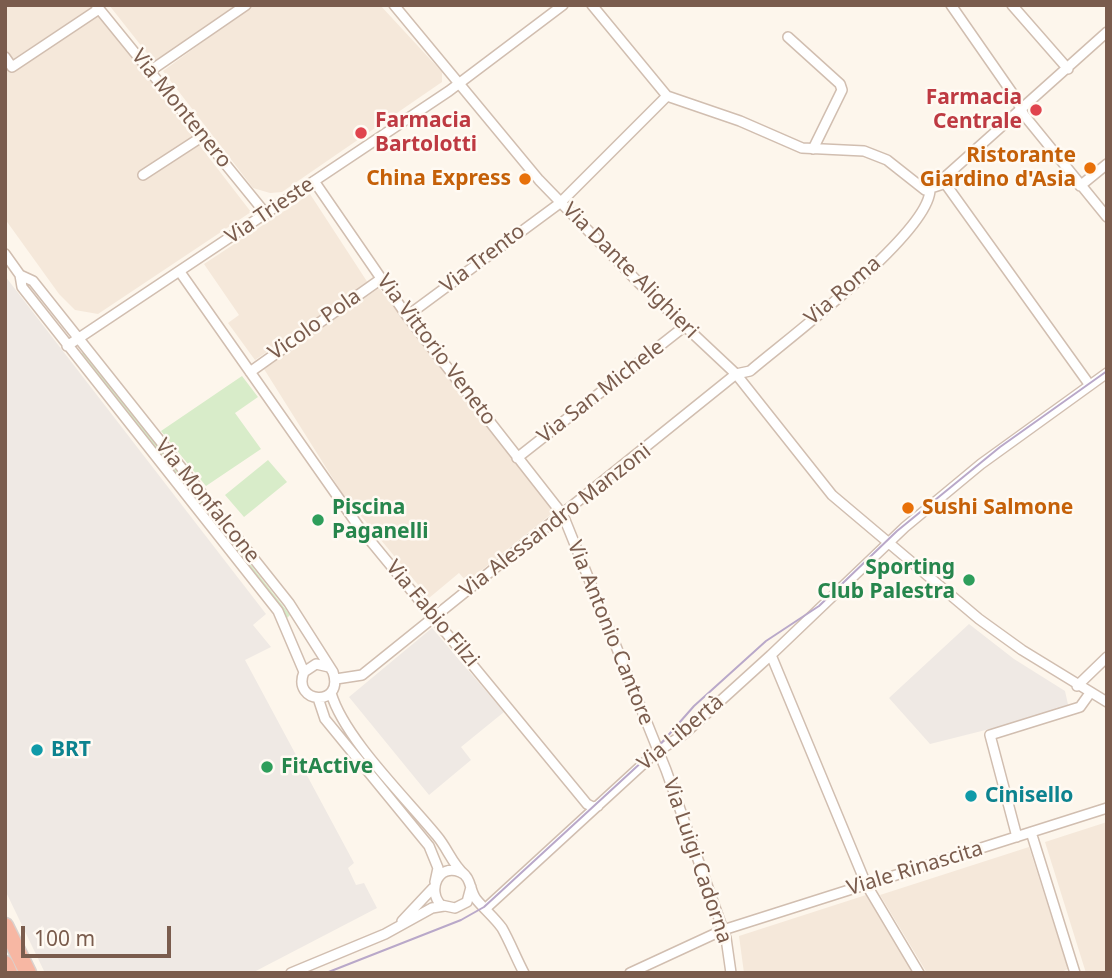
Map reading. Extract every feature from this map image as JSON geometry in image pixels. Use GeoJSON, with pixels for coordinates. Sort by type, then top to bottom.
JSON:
{"type":"FeatureCollection","features":[{"type":"Feature","properties":{"kind":"highway"},"geometry":{"type":"LineString","coordinates":[[5,926],[28,973]]}},
{"type":"Feature","properties":{"kind":"highway"},"geometry":{"type":"LineString","coordinates":[[5,964],[9,973]]}},
{"type":"Feature","properties":{"kind":"street"},"geometry":{"type":"LineString","coordinates":[[150,71],[246,5]]}},
{"type":"Feature","properties":{"kind":"street","name":"Via Dante Alighieri"},"geometry":{"type":"LineString","coordinates":[[394,5],[460,83],[505,142],[560,203],[736,374],[832,495],[875,528],[979,619],[1107,702]]}},
{"type":"Feature","properties":{"kind":"street","name":"Via Trieste"},"geometry":{"type":"LineString","coordinates":[[67,346],[460,83],[563,5]]}},
{"type":"Feature","properties":{"kind":"street"},"geometry":{"type":"LineString","coordinates":[[592,5],[667,96],[740,121],[791,144],[813,149],[864,151],[887,160],[919,187],[930,189],[946,183]]}},
{"type":"Feature","properties":{"kind":"street"},"geometry":{"type":"LineString","coordinates":[[951,5],[1021,110],[1107,217]]}},
{"type":"Feature","properties":{"kind":"street"},"geometry":{"type":"LineString","coordinates":[[1012,5],[1068,69]]}},
{"type":"Feature","properties":{"kind":"street"},"geometry":{"type":"LineString","coordinates":[[5,57],[12,67],[97,7]]}},
{"type":"Feature","properties":{"kind":"street","name":"Via Montenero"},"geometry":{"type":"LineString","coordinates":[[97,7],[266,214]]}},
{"type":"Feature","properties":{"kind":"street"},"geometry":{"type":"LineString","coordinates":[[1106,374],[1089,384],[946,183],[945,177],[950,169],[1068,69],[1107,32]]}},
{"type":"Feature","properties":{"kind":"street"},"geometry":{"type":"LineString","coordinates":[[788,37],[840,84],[842,90],[813,149]]}},
{"type":"Feature","properties":{"kind":"street","name":"Via Trento"},"geometry":{"type":"LineString","coordinates":[[407,316],[560,203],[667,96]]}},
{"type":"Feature","properties":{"kind":"street"},"geometry":{"type":"LineString","coordinates":[[143,175],[203,136]]}},
{"type":"Feature","properties":{"kind":"street"},"geometry":{"type":"LineString","coordinates":[[1080,186],[1107,164]]}},
{"type":"Feature","properties":{"kind":"street","name":"Via Vittorio Veneto"},"geometry":{"type":"LineString","coordinates":[[314,181],[407,316],[563,515]]}},
{"type":"Feature","properties":{"kind":"street","name":"Via Roma"},"geometry":{"type":"LineString","coordinates":[[736,374],[750,371],[835,302],[892,249],[928,203],[930,189]]}},
{"type":"Feature","properties":{"kind":"street"},"geometry":{"type":"LineString","coordinates":[[5,254],[20,275]]}},
{"type":"Feature","properties":{"kind":"street","name":"Via Fabio Filzi"},"geometry":{"type":"LineString","coordinates":[[180,272],[352,517],[587,804],[598,806]]}},
{"type":"Feature","properties":{"kind":"street","name":"Via Monfalcone"},"geometry":{"type":"LineString","coordinates":[[20,275],[33,281],[289,603],[329,667]]}},
{"type":"Feature","properties":{"kind":"street","name":"Via Monfalcone"},"geometry":{"type":"LineString","coordinates":[[20,275],[22,287],[67,346],[278,611],[304,672]]}},
{"type":"Feature","properties":{"kind":"street","name":"Vicolo Pola"},"geometry":{"type":"LineString","coordinates":[[250,372],[381,279]]}},
{"type":"Feature","properties":{"kind":"street","name":"Via San Michele"},"geometry":{"type":"LineString","coordinates":[[517,458],[684,326]]}},
{"type":"Feature","properties":{"kind":"street","name":"Via Alessandro Manzoni"},"geometry":{"type":"LineString","coordinates":[[336,680],[362,675],[736,374]]}},
{"type":"Feature","properties":{"kind":"street","name":"Via Libertà"},"geometry":{"type":"LineString","coordinates":[[485,909],[658,751],[684,734],[771,656],[905,527],[981,464],[1089,384]]}},
{"type":"Feature","properties":{"kind":"street","name":"Via Antonio Cantore"},"geometry":{"type":"LineString","coordinates":[[563,515],[658,751]]}},
{"type":"Feature","properties":{"kind":"street"},"geometry":{"type":"LineString","coordinates":[[771,656],[866,884],[919,973]]}},
{"type":"Feature","properties":{"kind":"street"},"geometry":{"type":"LineString","coordinates":[[1077,685],[1107,657]]}},
{"type":"Feature","properties":{"kind":"street"},"geometry":{"type":"LineString","coordinates":[[331,693],[318,698],[311,696],[303,687],[304,672],[316,664],[329,667],[336,680],[331,693],[342,721],[440,839],[454,864],[465,875],[485,909],[502,929],[524,973]]}},
{"type":"Feature","properties":{"kind":"street"},"geometry":{"type":"LineString","coordinates":[[1017,837],[990,735],[1080,707],[1090,693]]}},
{"type":"Feature","properties":{"kind":"street"},"geometry":{"type":"LineString","coordinates":[[318,698],[325,719],[429,846],[438,868],[435,897],[444,906]]}},
{"type":"Feature","properties":{"kind":"street","name":"Via Luigi Cadorna"},"geometry":{"type":"LineString","coordinates":[[658,751],[723,930],[731,973]]}},
{"type":"Feature","properties":{"kind":"street","name":"Viale Rinascita"},"geometry":{"type":"LineString","coordinates":[[630,973],[723,930],[1107,808]]}},
{"type":"Feature","properties":{"kind":"street"},"geometry":{"type":"LineString","coordinates":[[1031,832],[1075,973]]}},
{"type":"Feature","properties":{"kind":"street"},"geometry":{"type":"LineString","coordinates":[[390,931],[422,903],[435,883],[449,871],[465,875]]}},
{"type":"Feature","properties":{"kind":"street"},"geometry":{"type":"LineString","coordinates":[[291,973],[390,931],[432,908],[455,908],[464,905],[470,896],[471,887]]}},
{"type":"Feature","properties":{"kind":"shaded area"},"geometry":{"type":"Polygon","coordinates":[[[5,5],[93,7],[13,59],[5,48],[5,5]]]}},
{"type":"Feature","properties":{"kind":"shaded area"},"geometry":{"type":"Polygon","coordinates":[[[109,5],[240,5],[154,62],[109,5]]]}},
{"type":"Feature","properties":{"kind":"shaded area"},"geometry":{"type":"Polygon","coordinates":[[[253,5],[380,5],[442,72],[442,82],[282,192],[270,193],[253,188],[163,71],[253,5]]]}},
{"type":"Feature","properties":{"kind":"shaded area"},"geometry":{"type":"Polygon","coordinates":[[[99,15],[251,212],[98,314],[75,310],[59,294],[5,219],[5,63],[13,72],[99,15]]]}},
{"type":"Feature","properties":{"kind":"shaded area"},"geometry":{"type":"Polygon","coordinates":[[[310,194],[368,283],[255,360],[228,323],[239,315],[204,264],[310,194]]]}},
{"type":"Feature","properties":{"kind":"shaded area"},"geometry":{"type":"Polygon","coordinates":[[[5,276],[266,614],[253,625],[271,647],[245,660],[354,863],[348,868],[356,885],[364,883],[377,908],[252,973],[45,973],[5,890],[5,276]]]}},
{"type":"Feature","properties":{"kind":"shaded area"},"geometry":{"type":"Polygon","coordinates":[[[379,288],[555,511],[467,582],[459,573],[429,598],[342,493],[264,369],[379,288]]]}},
{"type":"Feature","properties":{"kind":"shaded area"},"geometry":{"type":"Polygon","coordinates":[[[969,624],[1014,659],[1065,691],[1069,709],[930,744],[889,698],[969,624]]]}},
{"type":"Feature","properties":{"kind":"shaded area"},"geometry":{"type":"Polygon","coordinates":[[[432,628],[504,712],[461,747],[471,760],[429,795],[349,697],[432,628]]]}},
{"type":"Feature","properties":{"kind":"shaded area"},"geometry":{"type":"Polygon","coordinates":[[[1107,822],[1107,973],[1086,973],[1045,842],[1107,822]]]}},
{"type":"Feature","properties":{"kind":"shaded area"},"geometry":{"type":"Polygon","coordinates":[[[1029,847],[1068,969],[1059,973],[927,973],[880,895],[1029,847]]]}},
{"type":"Feature","properties":{"kind":"shaded area"},"geometry":{"type":"Polygon","coordinates":[[[866,895],[915,973],[744,973],[739,936],[866,895]]]}},
{"type":"Feature","properties":{"kind":"green space"},"geometry":{"type":"Polygon","coordinates":[[[84,352],[290,615],[287,618],[80,355],[84,352]]]}},
{"type":"Feature","properties":{"kind":"green space"},"geometry":{"type":"Polygon","coordinates":[[[242,376],[258,397],[235,413],[261,449],[206,486],[161,431],[242,376]]]}},
{"type":"Feature","properties":{"kind":"green space"},"geometry":{"type":"Polygon","coordinates":[[[268,460],[287,482],[244,517],[225,495],[268,460]]]}},
{"type":"Feature","properties":{"kind":"tram line"},"geometry":{"type":"LineString","coordinates":[[326,973],[461,920],[484,907],[657,748],[694,706],[766,641],[819,606],[897,531],[1000,447],[1107,371]]}},
{"type":"Feature","properties":{"kind":"place","name":"Farmacia Centrale"},"geometry":{"type":"Point","coordinates":[1036,110]}},
{"type":"Feature","properties":{"kind":"place","name":"Farmacia Bartolotti"},"geometry":{"type":"Point","coordinates":[361,133]}},
{"type":"Feature","properties":{"kind":"place","name":"Ristorante Giardino d'Asia"},"geometry":{"type":"Point","coordinates":[1090,168]}},
{"type":"Feature","properties":{"kind":"place","name":"China Express"},"geometry":{"type":"Point","coordinates":[525,179]}},
{"type":"Feature","properties":{"kind":"place","name":"Sushi Salmone"},"geometry":{"type":"Point","coordinates":[908,508]}},
{"type":"Feature","properties":{"kind":"place","name":"Piscina Paganelli"},"geometry":{"type":"Point","coordinates":[318,520]}},
{"type":"Feature","properties":{"kind":"place","name":"Sporting Club Palestra"},"geometry":{"type":"Point","coordinates":[969,580]}},
{"type":"Feature","properties":{"kind":"place","name":"BRT"},"geometry":{"type":"Point","coordinates":[37,750]}},
{"type":"Feature","properties":{"kind":"place","name":"FitActive"},"geometry":{"type":"Point","coordinates":[267,767]}},
{"type":"Feature","properties":{"kind":"place","name":"Cinisello"},"geometry":{"type":"Point","coordinates":[971,796]}}]}
